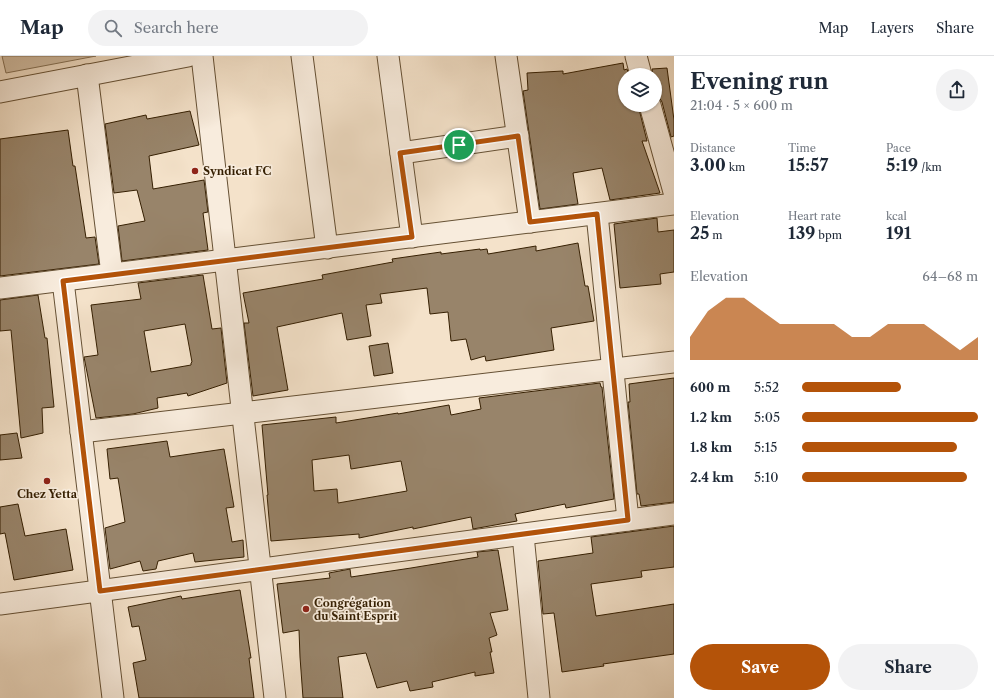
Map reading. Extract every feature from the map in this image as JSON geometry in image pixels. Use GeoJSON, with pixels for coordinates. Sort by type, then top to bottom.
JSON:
{"type":"FeatureCollection","features":[{"type":"Feature","properties":{"kind":"street"},"geometry":{"type":"LineString","coordinates":[[0,92],[188,56]]}},
{"type":"Feature","properties":{"kind":"street"},"geometry":{"type":"LineString","coordinates":[[202,56],[275,698]]}},
{"type":"Feature","properties":{"kind":"street"},"geometry":{"type":"LineString","coordinates":[[302,56],[326,248]]}},
{"type":"Feature","properties":{"kind":"street"},"geometry":{"type":"LineString","coordinates":[[388,56],[412,237]]}},
{"type":"Feature","properties":{"kind":"street"},"geometry":{"type":"LineString","coordinates":[[506,56],[530,222]]}},
{"type":"Feature","properties":{"kind":"street"},"geometry":{"type":"LineString","coordinates":[[636,56],[639,68]]}},
{"type":"Feature","properties":{"kind":"street"},"geometry":{"type":"LineString","coordinates":[[87,76],[112,274]]}},
{"type":"Feature","properties":{"kind":"street"},"geometry":{"type":"LineString","coordinates":[[652,112],[674,192]]}},
{"type":"Feature","properties":{"kind":"street"},"geometry":{"type":"LineString","coordinates":[[400,153],[518,136]]}},
{"type":"Feature","properties":{"kind":"street"},"geometry":{"type":"LineString","coordinates":[[0,288],[674,204]]}},
{"type":"Feature","properties":{"kind":"street"},"geometry":{"type":"LineString","coordinates":[[597,214],[628,520]]}},
{"type":"Feature","properties":{"kind":"street"},"geometry":{"type":"LineString","coordinates":[[63,281],[113,698]]}},
{"type":"Feature","properties":{"kind":"street"},"geometry":{"type":"LineString","coordinates":[[81,432],[674,362]]}},
{"type":"Feature","properties":{"kind":"street"},"geometry":{"type":"LineString","coordinates":[[0,604],[674,514]]}},
{"type":"Feature","properties":{"kind":"street"},"geometry":{"type":"LineString","coordinates":[[523,535],[539,698]]}},
{"type":"Feature","properties":{"kind":"shaded area"},"geometry":{"type":"Polygon","coordinates":[[[2,56],[96,56],[6,73],[2,56]]]}},
{"type":"Feature","properties":{"kind":"building"},"geometry":{"type":"Polygon","coordinates":[[[623,63],[624,68],[618,68],[618,112],[640,112],[647,141],[642,141],[660,193],[610,200],[602,168],[573,173],[578,204],[540,209],[523,91],[528,90],[527,73],[563,71],[563,74],[623,63]]]}},
{"type":"Feature","properties":{"kind":"building"},"geometry":{"type":"Polygon","coordinates":[[[662,68],[667,68],[674,120],[674,136],[671,137],[662,102],[662,68]]]}},
{"type":"Feature","properties":{"kind":"building"},"geometry":{"type":"Polygon","coordinates":[[[190,111],[199,145],[149,156],[153,189],[204,180],[208,212],[203,213],[208,250],[122,261],[118,226],[145,221],[137,190],[114,193],[105,124],[146,115],[147,119],[190,111]]]}},
{"type":"Feature","properties":{"kind":"building"},"geometry":{"type":"Polygon","coordinates":[[[68,130],[86,238],[95,237],[99,264],[0,276],[0,139],[68,130]]]}},
{"type":"Feature","properties":{"kind":"building"},"geometry":{"type":"Polygon","coordinates":[[[657,218],[658,232],[674,230],[674,272],[660,274],[661,284],[620,288],[614,224],[657,218]]]}},
{"type":"Feature","properties":{"kind":"building"},"geometry":{"type":"Polygon","coordinates":[[[578,243],[585,286],[588,286],[594,321],[551,328],[554,350],[486,361],[485,356],[471,360],[466,339],[451,341],[448,312],[430,314],[427,288],[380,294],[382,303],[366,305],[371,336],[347,340],[342,313],[277,327],[288,390],[253,396],[244,323],[249,323],[243,293],[323,279],[322,275],[393,262],[392,259],[441,252],[441,254],[480,249],[487,249],[488,254],[536,246],[536,251],[578,243]]]}},
{"type":"Feature","properties":{"kind":"building"},"geometry":{"type":"Polygon","coordinates":[[[203,275],[212,329],[221,328],[227,383],[188,396],[187,393],[157,398],[158,408],[133,414],[96,418],[84,357],[98,355],[91,305],[141,299],[138,283],[203,275]],[[185,324],[144,331],[151,372],[191,365],[192,362],[185,324]]]}},
{"type":"Feature","properties":{"kind":"building"},"geometry":{"type":"Polygon","coordinates":[[[38,295],[45,338],[47,338],[54,407],[42,408],[43,433],[21,438],[11,330],[0,331],[0,300],[38,295]]]}},
{"type":"Feature","properties":{"kind":"building"},"geometry":{"type":"Polygon","coordinates":[[[388,343],[393,373],[374,376],[369,346],[388,343]]]}},
{"type":"Feature","properties":{"kind":"building"},"geometry":{"type":"Polygon","coordinates":[[[674,378],[674,502],[641,506],[639,494],[637,494],[628,402],[630,402],[629,384],[674,378]]]}},
{"type":"Feature","properties":{"kind":"building"},"geometry":{"type":"Polygon","coordinates":[[[600,383],[602,387],[614,499],[566,508],[565,504],[515,514],[517,521],[473,529],[471,517],[359,538],[359,534],[271,541],[262,425],[336,417],[336,423],[449,405],[451,415],[481,409],[479,398],[600,383]],[[349,455],[312,460],[314,491],[337,489],[338,503],[407,491],[401,461],[351,469],[349,455]]]}},
{"type":"Feature","properties":{"kind":"building"},"geometry":{"type":"Polygon","coordinates":[[[17,433],[22,458],[0,460],[0,435],[17,433]]]}},
{"type":"Feature","properties":{"kind":"building"},"geometry":{"type":"Polygon","coordinates":[[[167,441],[170,457],[224,449],[234,507],[226,508],[232,542],[243,540],[244,557],[195,562],[193,553],[158,561],[156,569],[143,571],[140,561],[110,569],[105,528],[125,522],[118,478],[110,479],[107,449],[167,441]]]}},
{"type":"Feature","properties":{"kind":"building"},"geometry":{"type":"Polygon","coordinates":[[[18,504],[25,536],[66,529],[73,570],[14,580],[5,533],[0,534],[0,507],[18,504]]]}},
{"type":"Feature","properties":{"kind":"building"},"geometry":{"type":"Polygon","coordinates":[[[674,526],[674,567],[641,571],[642,577],[591,584],[596,616],[674,604],[674,654],[603,664],[604,666],[562,672],[554,613],[543,614],[538,561],[593,553],[591,537],[674,526]]]}},
{"type":"Feature","properties":{"kind":"building"},"geometry":{"type":"Polygon","coordinates":[[[498,550],[508,610],[490,613],[497,635],[489,638],[494,673],[475,676],[475,672],[432,682],[433,687],[410,691],[407,681],[377,688],[366,653],[338,657],[343,698],[303,698],[299,630],[283,633],[277,584],[330,578],[329,573],[350,569],[351,577],[411,568],[478,557],[477,552],[498,550]]]}},
{"type":"Feature","properties":{"kind":"building"},"geometry":{"type":"Polygon","coordinates":[[[240,590],[251,658],[249,658],[254,698],[139,698],[133,663],[146,660],[139,626],[132,627],[128,607],[181,596],[182,599],[240,590]]]}},
{"type":"Feature","properties":{"kind":"place","name":"Syndicat FC"},"geometry":{"type":"Point","coordinates":[195,171]}},
{"type":"Feature","properties":{"kind":"place","name":"Chez Yetta"},"geometry":{"type":"Point","coordinates":[47,481]}},
{"type":"Feature","properties":{"kind":"place","name":"Congrégation du Saint Esprit"},"geometry":{"type":"Point","coordinates":[306,609]}},
{"type":"Feature","properties":{"kind":"route"},"geometry":{"type":"LineString","coordinates":[[518,136],[530,222],[597,214],[628,520],[100,591],[63,281],[412,237],[400,153],[459,145],[518,136]]}}]}
